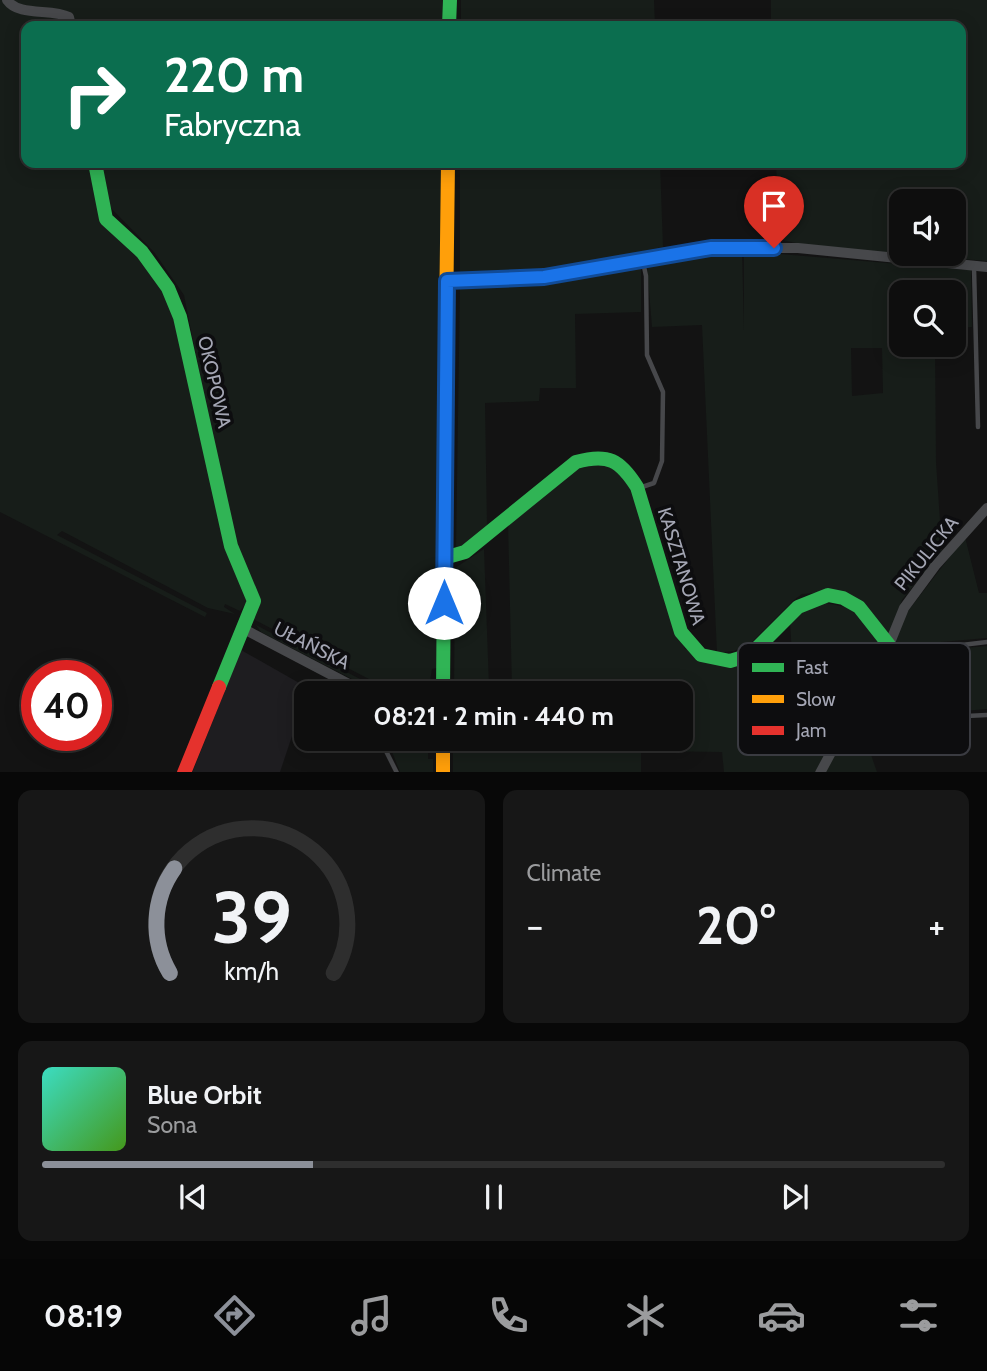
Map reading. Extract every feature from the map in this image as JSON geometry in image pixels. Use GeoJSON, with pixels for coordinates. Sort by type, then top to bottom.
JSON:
{"type":"FeatureCollection","features":[{"type":"Feature","properties":{"kind":"street"},"geometry":{"type":"LineString","coordinates":[[7,0],[10,5],[27,10],[62,14],[69,17],[70,21]]}},
{"type":"Feature","properties":{"kind":"street"},"geometry":{"type":"LineString","coordinates":[[449,21],[450,0]]}},
{"type":"Feature","properties":{"kind":"street","name":"OKOPOWA"},"geometry":{"type":"LineString","coordinates":[[97,168],[106,219],[142,252],[168,288],[180,317],[231,546],[254,601],[184,772]]}},
{"type":"Feature","properties":{"kind":"street"},"geometry":{"type":"LineString","coordinates":[[443,681],[448,168]]}},
{"type":"Feature","properties":{"kind":"street"},"geometry":{"type":"LineString","coordinates":[[447,281],[544,277],[711,248],[798,248],[987,267]]}},
{"type":"Feature","properties":{"kind":"street","name":"KASZTANOWA"},"geometry":{"type":"LineString","coordinates":[[444,558],[465,552],[565,470],[583,459],[603,457],[615,461],[628,472],[637,488],[681,632],[695,652],[712,660],[738,660]]}},
{"type":"Feature","properties":{"kind":"street","name":"PIKULICKA"},"geometry":{"type":"LineString","coordinates":[[890,643],[904,608],[935,566],[987,508]]}},
{"type":"Feature","properties":{"kind":"street","name":"KASZTANOWA"},"geometry":{"type":"LineString","coordinates":[[762,643],[804,602],[826,595],[844,598],[858,606],[887,643]]}},
{"type":"Feature","properties":{"kind":"street","name":"UŁAŃSKA"},"geometry":{"type":"LineString","coordinates":[[242,628],[343,681]]}},
{"type":"Feature","properties":{"kind":"street"},"geometry":{"type":"LineString","coordinates":[[443,751],[443,772]]}},
{"type":"Feature","properties":{"kind":"street","name":"PIKULICKA"},"geometry":{"type":"LineString","coordinates":[[820,772],[829,755]]}},
{"type":"Feature","properties":{"kind":"lane"},"geometry":{"type":"LineString","coordinates":[[637,488],[654,483],[662,461],[663,392],[647,355],[646,276],[642,259]]}},
{"type":"Feature","properties":{"kind":"lane"},"geometry":{"type":"LineString","coordinates":[[974,266],[978,428]]}},
{"type":"Feature","properties":{"kind":"lane"},"geometry":{"type":"LineString","coordinates":[[386,751],[397,772]]}},
{"type":"Feature","properties":{"kind":"shaded area"},"geometry":{"type":"Polygon","coordinates":[[[0,0],[444,0],[443,21],[21,21],[21,168],[91,168],[99,204],[137,251],[169,300],[247,602],[240,611],[225,604],[224,607],[235,614],[208,608],[62,531],[57,535],[207,613],[205,617],[0,512],[0,0]]]}},
{"type":"Feature","properties":{"kind":"shaded area"},"geometry":{"type":"Polygon","coordinates":[[[461,0],[654,0],[655,21],[461,21],[461,0]]]}},
{"type":"Feature","properties":{"kind":"shaded area"},"geometry":{"type":"Polygon","coordinates":[[[771,0],[987,0],[987,261],[966,259],[966,189],[889,189],[889,253],[808,246],[779,239],[776,168],[966,168],[966,21],[771,21],[771,0]]]}},
{"type":"Feature","properties":{"kind":"shaded area"},"geometry":{"type":"Polygon","coordinates":[[[101,168],[442,168],[437,668],[432,669],[430,681],[373,681],[253,619],[230,528],[184,295],[154,252],[106,203],[101,168]]]}},
{"type":"Feature","properties":{"kind":"shaded area"},"geometry":{"type":"Polygon","coordinates":[[[460,168],[660,168],[663,247],[538,272],[460,272],[460,168]]]}},
{"type":"Feature","properties":{"kind":"shaded area"},"geometry":{"type":"Polygon","coordinates":[[[742,251],[744,331],[744,251],[889,263],[889,266],[971,270],[972,327],[966,327],[966,280],[889,280],[889,357],[935,357],[936,462],[942,550],[902,600],[888,640],[862,606],[814,593],[802,594],[794,600],[751,643],[738,643],[738,649],[717,653],[702,325],[652,327],[647,266],[703,252],[742,251]],[[851,348],[852,396],[883,393],[882,348],[851,348]]]}},
{"type":"Feature","properties":{"kind":"shaded area"},"geometry":{"type":"Polygon","coordinates":[[[636,263],[641,266],[641,312],[575,314],[576,388],[540,388],[539,401],[485,403],[487,526],[466,547],[456,548],[460,286],[507,284],[636,263]]]}},
{"type":"Feature","properties":{"kind":"shaded area"},"geometry":{"type":"Polygon","coordinates":[[[602,461],[625,473],[685,649],[738,657],[738,755],[824,755],[815,772],[724,772],[722,752],[641,751],[693,751],[693,681],[512,681],[508,523],[576,467],[602,461]]]}},
{"type":"Feature","properties":{"kind":"shaded area"},"geometry":{"type":"Polygon","coordinates":[[[965,537],[979,593],[987,593],[987,638],[930,643],[894,642],[905,615],[965,537]]]}},
{"type":"Feature","properties":{"kind":"shaded area"},"geometry":{"type":"Polygon","coordinates":[[[484,549],[489,681],[454,681],[455,568],[484,549]]]}},
{"type":"Feature","properties":{"kind":"shaded area"},"geometry":{"type":"Polygon","coordinates":[[[821,602],[850,608],[860,614],[881,643],[791,643],[790,621],[799,612],[821,602]]]}},
{"type":"Feature","properties":{"kind":"shaded area"},"geometry":{"type":"Polygon","coordinates":[[[256,625],[364,681],[356,681],[261,632],[256,625]]]}},
{"type":"Feature","properties":{"kind":"shaded area"},"geometry":{"type":"Polygon","coordinates":[[[987,646],[987,709],[970,710],[970,647],[987,646]]]}},
{"type":"Feature","properties":{"kind":"shaded area"},"geometry":{"type":"Polygon","coordinates":[[[241,650],[296,681],[294,730],[280,772],[192,772],[241,650]]]}},
{"type":"Feature","properties":{"kind":"shaded area"},"geometry":{"type":"Polygon","coordinates":[[[392,751],[428,751],[428,759],[433,759],[433,772],[400,772],[392,751]]]}},
{"type":"Feature","properties":{"kind":"shaded area"},"geometry":{"type":"Polygon","coordinates":[[[453,751],[641,751],[641,772],[453,772],[453,751]]]}},
{"type":"Feature","properties":{"kind":"shaded area"},"geometry":{"type":"Polygon","coordinates":[[[834,755],[871,755],[877,772],[824,772],[834,755]]]}},
{"type":"Feature","properties":{"kind":"traffic: fast"},"geometry":{"type":"LineString","coordinates":[[449,21],[450,0]]}},
{"type":"Feature","properties":{"kind":"traffic: fast"},"geometry":{"type":"LineString","coordinates":[[96,168],[106,219],[142,252],[168,288],[180,317],[231,546],[254,601],[219,687]]}},
{"type":"Feature","properties":{"kind":"traffic: fast"},"geometry":{"type":"LineString","coordinates":[[443,681],[446,322]]}},
{"type":"Feature","properties":{"kind":"traffic: fast"},"geometry":{"type":"LineString","coordinates":[[444,558],[465,552],[576,462],[597,458],[612,461],[625,470],[637,487],[681,632],[701,655],[730,661],[738,659]]}},
{"type":"Feature","properties":{"kind":"traffic: fast"},"geometry":{"type":"LineString","coordinates":[[762,643],[798,607],[828,595],[843,598],[859,607],[887,643]]}},
{"type":"Feature","properties":{"kind":"traffic: slow"},"geometry":{"type":"LineString","coordinates":[[446,322],[448,168]]}},
{"type":"Feature","properties":{"kind":"traffic: slow"},"geometry":{"type":"LineString","coordinates":[[443,751],[443,772]]}},
{"type":"Feature","properties":{"kind":"traffic: jam"},"geometry":{"type":"LineString","coordinates":[[184,772],[219,687]]}},
{"type":"Feature","properties":{"kind":"route"},"geometry":{"type":"LineString","coordinates":[[444,603],[447,281],[544,277],[711,248],[774,248]]}}]}
